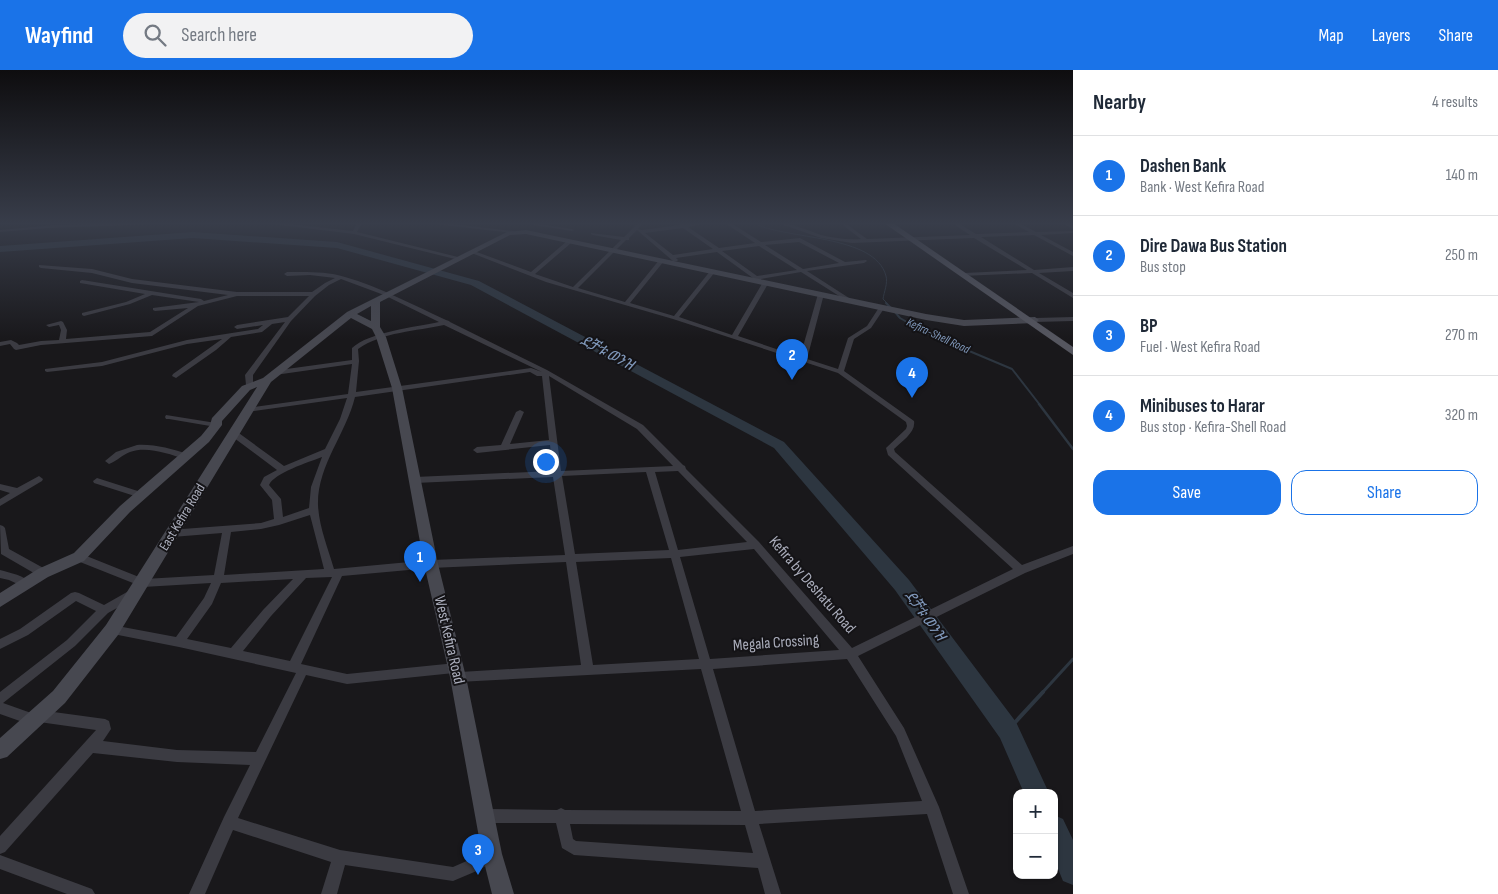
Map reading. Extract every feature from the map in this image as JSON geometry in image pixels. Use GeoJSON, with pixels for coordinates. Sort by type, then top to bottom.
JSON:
{"type":"FeatureCollection","features":[{"type":"Feature","properties":{"kind":"main road"},"geometry":{"type":"LineString","coordinates":[[376,300],[452,261]]}},
{"type":"Feature","properties":{"kind":"main road"},"geometry":{"type":"LineString","coordinates":[[669,261],[952,322],[1031,321]]}},
{"type":"Feature","properties":{"kind":"main road"},"geometry":{"type":"LineString","coordinates":[[947,261],[1031,321],[1066,343],[1073,352]]}},
{"type":"Feature","properties":{"kind":"main road","name":"East Kefira Road"},"geometry":{"type":"LineString","coordinates":[[0,750],[58,697],[112,630],[140,588],[246,410],[271,376],[350,314],[376,300]]}},
{"type":"Feature","properties":{"kind":"main road","name":"West Kefira Road"},"geometry":{"type":"LineString","coordinates":[[376,300],[378,332],[397,388],[431,564],[457,672],[492,854],[503,894]]}},
{"type":"Feature","properties":{"kind":"main road"},"geometry":{"type":"LineString","coordinates":[[350,314],[378,332]]}},
{"type":"Feature","properties":{"kind":"main road"},"geometry":{"type":"LineString","coordinates":[[0,601],[42,573],[79,558],[141,495],[163,478],[205,439],[216,425],[216,420],[250,386],[271,376]]}},
{"type":"Feature","properties":{"kind":"street"},"geometry":{"type":"LineString","coordinates":[[496,261],[531,275],[675,318],[840,372],[910,421],[911,426],[909,430],[890,448],[891,453],[1021,570]]}},
{"type":"Feature","properties":{"kind":"street"},"geometry":{"type":"LineString","coordinates":[[531,275],[547,261]]}},
{"type":"Feature","properties":{"kind":"street"},"geometry":{"type":"LineString","coordinates":[[574,288],[603,261]]}},
{"type":"Feature","properties":{"kind":"street"},"geometry":{"type":"LineString","coordinates":[[626,304],[661,261]]}},
{"type":"Feature","properties":{"kind":"street"},"geometry":{"type":"LineString","coordinates":[[678,261],[682,264]]}},
{"type":"Feature","properties":{"kind":"street"},"geometry":{"type":"LineString","coordinates":[[733,261],[760,280],[861,261]]}},
{"type":"Feature","properties":{"kind":"street"},"geometry":{"type":"LineString","coordinates":[[787,261],[847,299]]}},
{"type":"Feature","properties":{"kind":"street"},"geometry":{"type":"LineString","coordinates":[[839,261],[844,264]]}},
{"type":"Feature","properties":{"kind":"street"},"geometry":{"type":"LineString","coordinates":[[1017,261],[1073,296]]}},
{"type":"Feature","properties":{"kind":"street"},"geometry":{"type":"LineString","coordinates":[[41,266],[92,271],[132,281],[237,294],[315,294]]}},
{"type":"Feature","properties":{"kind":"street"},"geometry":{"type":"LineString","coordinates":[[967,275],[1073,269]]}},
{"type":"Feature","properties":{"kind":"street"},"geometry":{"type":"LineString","coordinates":[[675,318],[713,271]]}},
{"type":"Feature","properties":{"kind":"street"},"geometry":{"type":"LineString","coordinates":[[288,274],[310,273],[340,278],[386,294],[447,322],[545,374]]}},
{"type":"Feature","properties":{"kind":"street"},"geometry":{"type":"LineString","coordinates":[[250,386],[249,376],[290,319],[315,294],[333,280],[340,278]]}},
{"type":"Feature","properties":{"kind":"street"},"geometry":{"type":"LineString","coordinates":[[734,337],[760,280]]}},
{"type":"Feature","properties":{"kind":"street"},"geometry":{"type":"LineString","coordinates":[[82,282],[206,302]]}},
{"type":"Feature","properties":{"kind":"street"},"geometry":{"type":"LineString","coordinates":[[84,314],[128,303],[152,293]]}},
{"type":"Feature","properties":{"kind":"street"},"geometry":{"type":"LineString","coordinates":[[155,309],[196,305],[237,294]]}},
{"type":"Feature","properties":{"kind":"street"},"geometry":{"type":"LineString","coordinates":[[803,360],[821,294]]}},
{"type":"Feature","properties":{"kind":"street"},"geometry":{"type":"LineString","coordinates":[[0,344],[11,342],[15,344],[16,348],[152,334],[196,305]]}},
{"type":"Feature","properties":{"kind":"street"},"geometry":{"type":"LineString","coordinates":[[840,372],[851,338],[869,327],[885,308]]}},
{"type":"Feature","properties":{"kind":"street"},"geometry":{"type":"LineString","coordinates":[[237,327],[290,319]]}},
{"type":"Feature","properties":{"kind":"street"},"geometry":{"type":"LineString","coordinates":[[1031,321],[1073,319]]}},
{"type":"Feature","properties":{"kind":"street"},"geometry":{"type":"LineString","coordinates":[[47,370],[102,364],[178,344],[260,331],[270,322]]}},
{"type":"Feature","properties":{"kind":"street"},"geometry":{"type":"LineString","coordinates":[[197,894],[260,759],[298,669],[335,572],[314,510],[317,481],[328,451],[344,420],[352,396],[356,346],[378,332],[447,322]]}},
{"type":"Feature","properties":{"kind":"street"},"geometry":{"type":"LineString","coordinates":[[49,325],[61,324],[64,330],[62,342]]}},
{"type":"Feature","properties":{"kind":"street"},"geometry":{"type":"LineString","coordinates":[[176,376],[214,349],[229,335]]}},
{"type":"Feature","properties":{"kind":"street"},"geometry":{"type":"LineString","coordinates":[[271,376],[356,361]]}},
{"type":"Feature","properties":{"kind":"street"},"geometry":{"type":"LineString","coordinates":[[246,410],[531,370],[545,374]]}},
{"type":"Feature","properties":{"kind":"street"},"geometry":{"type":"LineString","coordinates":[[545,374],[557,472],[588,670]]}},
{"type":"Feature","properties":{"kind":"street","name":"Kefira by Deshatu Road"},"geometry":{"type":"LineString","coordinates":[[545,374],[640,427],[756,544],[856,652],[900,732],[932,807],[960,894]]}},
{"type":"Feature","properties":{"kind":"street"},"geometry":{"type":"LineString","coordinates":[[504,448],[520,412]]}},
{"type":"Feature","properties":{"kind":"street"},"geometry":{"type":"LineString","coordinates":[[169,417],[216,425]]}},
{"type":"Feature","properties":{"kind":"street"},"geometry":{"type":"LineString","coordinates":[[232,433],[283,470]]}},
{"type":"Feature","properties":{"kind":"street"},"geometry":{"type":"LineString","coordinates":[[477,450],[553,442]]}},
{"type":"Feature","properties":{"kind":"street"},"geometry":{"type":"LineString","coordinates":[[109,461],[123,450],[149,447],[185,456]]}},
{"type":"Feature","properties":{"kind":"street"},"geometry":{"type":"LineString","coordinates":[[279,522],[276,499],[264,485],[267,479],[283,470],[328,451]]}},
{"type":"Feature","properties":{"kind":"street"},"geometry":{"type":"LineString","coordinates":[[415,480],[557,472],[682,468]]}},
{"type":"Feature","properties":{"kind":"street"},"geometry":{"type":"LineString","coordinates":[[650,470],[707,664],[749,818],[773,894]]}},
{"type":"Feature","properties":{"kind":"street"},"geometry":{"type":"LineString","coordinates":[[0,504],[39,479]]}},
{"type":"Feature","properties":{"kind":"street"},"geometry":{"type":"LineString","coordinates":[[97,481],[141,495]]}},
{"type":"Feature","properties":{"kind":"street"},"geometry":{"type":"LineString","coordinates":[[0,487],[18,492]]}},
{"type":"Feature","properties":{"kind":"street"},"geometry":{"type":"LineString","coordinates":[[172,533],[227,530],[279,522],[314,510]]}},
{"type":"Feature","properties":{"kind":"street"},"geometry":{"type":"LineString","coordinates":[[0,528],[4,552],[42,573]]}},
{"type":"Feature","properties":{"kind":"street"},"geometry":{"type":"LineString","coordinates":[[179,642],[208,601],[218,579],[227,530]]}},
{"type":"Feature","properties":{"kind":"street"},"geometry":{"type":"LineString","coordinates":[[0,699],[71,643],[104,610],[140,588],[218,579],[431,564],[675,554],[756,544]]}},
{"type":"Feature","properties":{"kind":"street","name":"Megala Crossing"},"geometry":{"type":"LineString","coordinates":[[112,630],[179,642],[347,679],[457,672],[588,670],[707,664],[856,652],[1021,570],[1073,550]]}},
{"type":"Feature","properties":{"kind":"street"},"geometry":{"type":"LineString","coordinates":[[79,558],[140,588]]}},
{"type":"Feature","properties":{"kind":"street"},"geometry":{"type":"LineString","coordinates":[[0,574],[12,577],[26,584]]}},
{"type":"Feature","properties":{"kind":"street"},"geometry":{"type":"LineString","coordinates":[[233,655],[267,613],[304,574]]}},
{"type":"Feature","properties":{"kind":"street"},"geometry":{"type":"LineString","coordinates":[[0,644],[24,632],[75,596],[104,610]]}},
{"type":"Feature","properties":{"kind":"street"},"geometry":{"type":"LineString","coordinates":[[0,708],[37,718],[105,726],[102,733],[91,746],[0,848]]}},
{"type":"Feature","properties":{"kind":"street"},"geometry":{"type":"LineString","coordinates":[[91,746],[177,756],[260,759]]}},
{"type":"Feature","properties":{"kind":"street"},"geometry":{"type":"LineString","coordinates":[[485,816],[561,815],[749,818],[932,807]]}},
{"type":"Feature","properties":{"kind":"street"},"geometry":{"type":"LineString","coordinates":[[561,815],[567,843],[574,848],[762,861]]}},
{"type":"Feature","properties":{"kind":"street"},"geometry":{"type":"LineString","coordinates":[[229,822],[340,857],[453,874],[474,865],[492,854]]}},
{"type":"Feature","properties":{"kind":"street"},"geometry":{"type":"LineString","coordinates":[[329,894],[340,857]]}},
{"type":"Feature","properties":{"kind":"street"},"geometry":{"type":"LineString","coordinates":[[0,862],[87,894]]}},
{"type":"Feature","properties":{"kind":"waterway","name":"ደቻቱ ወንዝ"},"geometry":{"type":"LineString","coordinates":[[397,261],[475,283],[779,445],[902,585],[1008,730],[1035,789]]}},
{"type":"Feature","properties":{"kind":"waterway","name":"Kefira-Shell Road"},"geometry":{"type":"LineString","coordinates":[[877,261],[886,276],[883,299],[888,304]]}},
{"type":"Feature","properties":{"kind":"waterway","name":"Kefira-Shell Road"},"geometry":{"type":"LineString","coordinates":[[886,303],[891,308]]}},
{"type":"Feature","properties":{"kind":"waterway","name":"Kefira-Shell Road"},"geometry":{"type":"LineString","coordinates":[[895,312],[900,318],[924,332],[1012,369],[1040,405]]}},
{"type":"Feature","properties":{"kind":"waterway","name":"Kefira-Shell Road"},"geometry":{"type":"LineString","coordinates":[[1039,404],[1073,449]]}},
{"type":"Feature","properties":{"kind":"waterway","name":"Kefira-Shell Road"},"geometry":{"type":"LineString","coordinates":[[1042,693],[1073,659]]}},
{"type":"Feature","properties":{"kind":"waterway","name":"Kefira-Shell Road"},"geometry":{"type":"LineString","coordinates":[[1008,730],[1043,692]]}},
{"type":"Feature","properties":{"kind":"waterway","name":"ደቻቱ ወንዝ"},"geometry":{"type":"LineString","coordinates":[[1057,834],[1073,871]]}},
{"type":"Feature","properties":{"kind":"place","name":"Dire Dawa Bus Station"},"geometry":{"type":"Point","coordinates":[792,380]}},
{"type":"Feature","properties":{"kind":"place","name":"Minibuses to Harar"},"geometry":{"type":"Point","coordinates":[912,398]}},
{"type":"Feature","properties":{"kind":"place","name":"Dashen Bank"},"geometry":{"type":"Point","coordinates":[420,582]}},
{"type":"Feature","properties":{"kind":"place","name":"BP"},"geometry":{"type":"Point","coordinates":[478,875]}}]}
